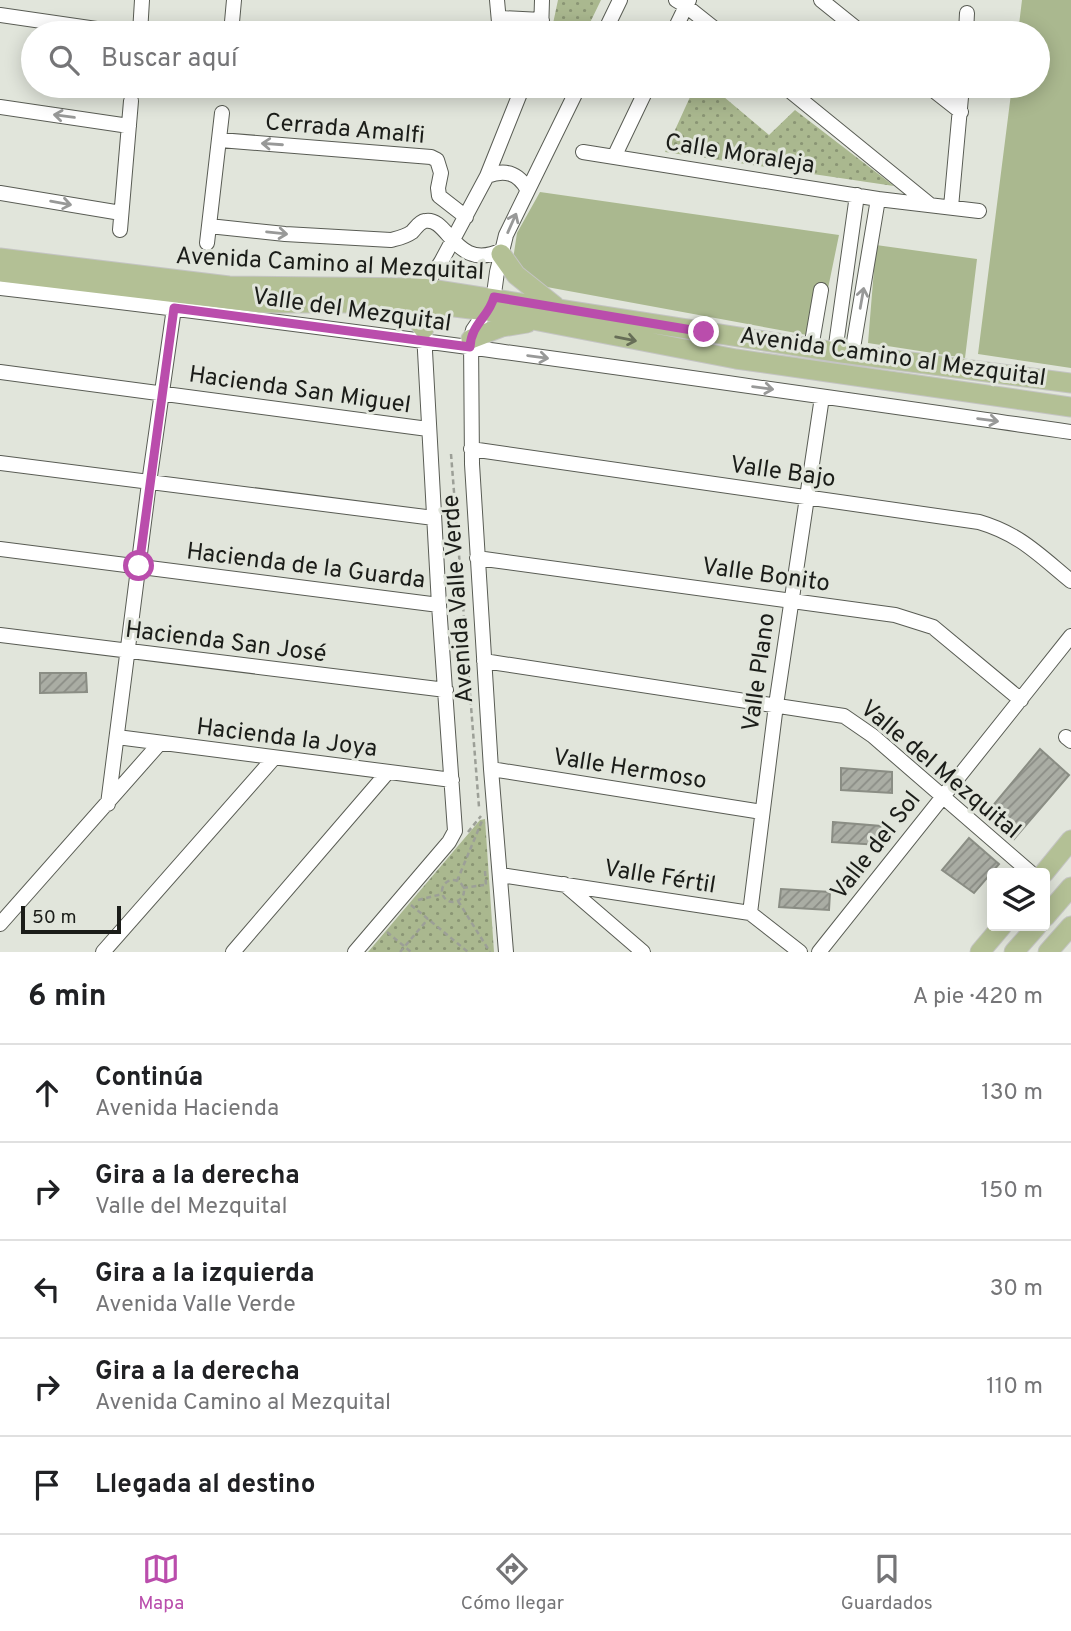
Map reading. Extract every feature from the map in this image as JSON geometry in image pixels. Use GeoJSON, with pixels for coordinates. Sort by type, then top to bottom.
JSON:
{"type":"FeatureCollection","features":[{"type":"Feature","properties":{"kind":"main road"},"geometry":{"type":"LineString","coordinates":[[471,343],[509,325],[552,314],[516,275],[502,252]]}},
{"type":"Feature","properties":{"kind":"main road","name":"Avenida Camino al Mezquital"},"geometry":{"type":"LineString","coordinates":[[0,258],[229,286],[423,295],[811,348],[838,361],[859,376],[1071,407]]}},
{"type":"Feature","properties":{"kind":"main road","name":"Avenida Camino al Mezquital"},"geometry":{"type":"LineString","coordinates":[[0,272],[260,303],[423,295]]}},
{"type":"Feature","properties":{"kind":"main road"},"geometry":{"type":"LineString","coordinates":[[260,303],[313,313],[404,310],[413,315],[424,335]]}},
{"type":"Feature","properties":{"kind":"main road","name":"Avenida Camino al Mezquital"},"geometry":{"type":"LineString","coordinates":[[552,314],[678,349],[1071,383]]}},
{"type":"Feature","properties":{"kind":"main road"},"geometry":{"type":"LineString","coordinates":[[1048,868],[1071,840]]}},
{"type":"Feature","properties":{"kind":"main road"},"geometry":{"type":"LineString","coordinates":[[1050,911],[1071,887]]}},
{"type":"Feature","properties":{"kind":"main road"},"geometry":{"type":"LineString","coordinates":[[1048,952],[1071,926]]}},
{"type":"Feature","properties":{"kind":"main road"},"geometry":{"type":"LineString","coordinates":[[981,952],[998,931]]}},
{"type":"Feature","properties":{"kind":"main road"},"geometry":{"type":"LineString","coordinates":[[1014,952],[1033,931]]}},
{"type":"Feature","properties":{"kind":"main road"},"geometry":{"type":"LineString","coordinates":[[1066,952],[1071,948]]}},
{"type":"Feature","properties":{"kind":"street"},"geometry":{"type":"LineString","coordinates":[[141,21],[142,0]]}},
{"type":"Feature","properties":{"kind":"street"},"geometry":{"type":"LineString","coordinates":[[232,21],[234,0]]}},
{"type":"Feature","properties":{"kind":"street"},"geometry":{"type":"LineString","coordinates":[[497,0],[499,21]]}},
{"type":"Feature","properties":{"kind":"street"},"geometry":{"type":"LineString","coordinates":[[542,0],[542,21]]}},
{"type":"Feature","properties":{"kind":"street"},"geometry":{"type":"LineString","coordinates":[[610,21],[620,0]]}},
{"type":"Feature","properties":{"kind":"street"},"geometry":{"type":"LineString","coordinates":[[821,0],[847,21]]}},
{"type":"Feature","properties":{"kind":"street"},"geometry":{"type":"LineString","coordinates":[[677,21],[684,2],[706,21]]}},
{"type":"Feature","properties":{"kind":"street"},"geometry":{"type":"LineString","coordinates":[[967,13],[967,21]]}},
{"type":"Feature","properties":{"kind":"street"},"geometry":{"type":"LineString","coordinates":[[0,15],[41,21]]}},
{"type":"Feature","properties":{"kind":"street"},"geometry":{"type":"LineString","coordinates":[[423,295],[487,176],[518,98]]}},
{"type":"Feature","properties":{"kind":"street"},"geometry":{"type":"LineString","coordinates":[[471,343],[473,330],[490,304],[506,235],[573,98]]}},
{"type":"Feature","properties":{"kind":"street","name":"Calle Moraleja"},"geometry":{"type":"LineString","coordinates":[[615,155],[642,98]]}},
{"type":"Feature","properties":{"kind":"street"},"geometry":{"type":"LineString","coordinates":[[799,98],[929,204]]}},
{"type":"Feature","properties":{"kind":"street"},"geometry":{"type":"LineString","coordinates":[[943,98],[961,112]]}},
{"type":"Feature","properties":{"kind":"street"},"geometry":{"type":"LineString","coordinates":[[951,207],[962,98]]}},
{"type":"Feature","properties":{"kind":"street"},"geometry":{"type":"LineString","coordinates":[[120,230],[131,100]]}},
{"type":"Feature","properties":{"kind":"street"},"geometry":{"type":"LineString","coordinates":[[0,107],[129,125]]}},
{"type":"Feature","properties":{"kind":"street"},"geometry":{"type":"LineString","coordinates":[[207,243],[222,113]]}},
{"type":"Feature","properties":{"kind":"street","name":"Cerrada Amalfi"},"geometry":{"type":"LineString","coordinates":[[220,140],[431,156],[440,166],[439,196],[466,217]]}},
{"type":"Feature","properties":{"kind":"street","name":"Calle Moraleja"},"geometry":{"type":"LineString","coordinates":[[583,152],[878,199],[978,211]]}},
{"type":"Feature","properties":{"kind":"street"},"geometry":{"type":"LineString","coordinates":[[487,176],[500,172],[514,175],[527,189]]}},
{"type":"Feature","properties":{"kind":"street"},"geometry":{"type":"LineString","coordinates":[[0,192],[121,213]]}},
{"type":"Feature","properties":{"kind":"street"},"geometry":{"type":"LineString","coordinates":[[838,361],[857,195]]}},
{"type":"Feature","properties":{"kind":"street"},"geometry":{"type":"LineString","coordinates":[[838,361],[868,261],[878,199]]}},
{"type":"Feature","properties":{"kind":"street"},"geometry":{"type":"LineString","coordinates":[[209,226],[285,234],[391,240],[402,238],[420,223],[429,221],[437,225],[464,251],[480,256],[502,252]]}},
{"type":"Feature","properties":{"kind":"street"},"geometry":{"type":"LineString","coordinates":[[848,257],[868,261]]}},
{"type":"Feature","properties":{"kind":"street","name":"Valle del Mezquital"},"geometry":{"type":"LineString","coordinates":[[0,288],[424,335],[822,397],[1071,432]]}},
{"type":"Feature","properties":{"kind":"street"},"geometry":{"type":"LineString","coordinates":[[811,348],[821,290]]}},
{"type":"Feature","properties":{"kind":"street","name":"Avenida Valle Verde"},"geometry":{"type":"LineString","coordinates":[[355,952],[449,842],[455,831],[430,463],[423,295]]}},
{"type":"Feature","properties":{"kind":"street"},"geometry":{"type":"LineString","coordinates":[[108,804],[174,308]]}},
{"type":"Feature","properties":{"kind":"street","name":"Avenida Valle Verde"},"geometry":{"type":"LineString","coordinates":[[471,343],[471,449],[477,558],[506,952]]}},
{"type":"Feature","properties":{"kind":"street","name":"Hacienda San Miguel"},"geometry":{"type":"LineString","coordinates":[[0,372],[428,429]]}},
{"type":"Feature","properties":{"kind":"street","name":"Valle Plano"},"geometry":{"type":"LineString","coordinates":[[750,913],[776,705],[822,397]]}},
{"type":"Feature","properties":{"kind":"street","name":"Valle Bajo"},"geometry":{"type":"LineString","coordinates":[[471,449],[979,522],[1004,529],[1071,581]]}},
{"type":"Feature","properties":{"kind":"street"},"geometry":{"type":"LineString","coordinates":[[0,463],[434,518]]}},
{"type":"Feature","properties":{"kind":"street","name":"Hacienda de la Guarda"},"geometry":{"type":"LineString","coordinates":[[0,550],[439,605]]}},
{"type":"Feature","properties":{"kind":"street","name":"Valle Bonito"},"geometry":{"type":"LineString","coordinates":[[477,558],[895,615],[933,627],[1021,700]]}},
{"type":"Feature","properties":{"kind":"street","name":"Hacienda San José"},"geometry":{"type":"LineString","coordinates":[[0,635],[446,691]]}},
{"type":"Feature","properties":{"kind":"street","name":"Valle del Sol"},"geometry":{"type":"LineString","coordinates":[[819,952],[1071,635]]}},
{"type":"Feature","properties":{"kind":"street","name":"Valle del Mezquital"},"geometry":{"type":"LineString","coordinates":[[484,655],[828,712],[854,721],[1025,868]]}},
{"type":"Feature","properties":{"kind":"street","name":"Hacienda la Joya"},"geometry":{"type":"LineString","coordinates":[[117,737],[452,780]]}},
{"type":"Feature","properties":{"kind":"street"},"geometry":{"type":"LineString","coordinates":[[0,924],[160,743]]}},
{"type":"Feature","properties":{"kind":"street"},"geometry":{"type":"LineString","coordinates":[[103,952],[273,759]]}},
{"type":"Feature","properties":{"kind":"street","name":"Valle Hermoso"},"geometry":{"type":"LineString","coordinates":[[491,769],[762,811]]}},
{"type":"Feature","properties":{"kind":"street"},"geometry":{"type":"LineString","coordinates":[[233,952],[387,772]]}},
{"type":"Feature","properties":{"kind":"street","name":"Valle Fértil"},"geometry":{"type":"LineString","coordinates":[[501,875],[750,913],[800,952]]}},
{"type":"Feature","properties":{"kind":"street"},"geometry":{"type":"LineString","coordinates":[[562,883],[643,952]]}},
{"type":"Feature","properties":{"kind":"path"},"geometry":{"type":"LineString","coordinates":[[451,454],[479,807],[485,811],[457,881]]}},
{"type":"Feature","properties":{"kind":"path"},"geometry":{"type":"LineString","coordinates":[[430,463],[472,464]]}},
{"type":"Feature","properties":{"kind":"path"},"geometry":{"type":"LineString","coordinates":[[458,556],[477,558]]}},
{"type":"Feature","properties":{"kind":"path"},"geometry":{"type":"LineString","coordinates":[[466,647],[484,655]]}},
{"type":"Feature","properties":{"kind":"path"},"geometry":{"type":"LineString","coordinates":[[471,716],[488,717]]}},
{"type":"Feature","properties":{"kind":"path"},"geometry":{"type":"LineString","coordinates":[[477,783],[493,785]]}},
{"type":"Feature","properties":{"kind":"path"},"geometry":{"type":"LineString","coordinates":[[457,881],[463,888],[463,896],[458,901],[447,901],[442,894],[443,886],[446,882],[457,881]]}},
{"type":"Feature","properties":{"kind":"path"},"geometry":{"type":"LineString","coordinates":[[463,888],[486,885]]}},
{"type":"Feature","properties":{"kind":"path"},"geometry":{"type":"LineString","coordinates":[[442,894],[408,902],[468,952]]}},
{"type":"Feature","properties":{"kind":"path"},"geometry":{"type":"LineString","coordinates":[[458,901],[490,952]]}},
{"type":"Feature","properties":{"kind":"path"},"geometry":{"type":"LineString","coordinates":[[400,952],[428,919]]}},
{"type":"Feature","properties":{"kind":"path"},"geometry":{"type":"LineString","coordinates":[[385,930],[411,952]]}},
{"type":"Feature","properties":{"kind":"green space"},"geometry":{"type":"Polygon","coordinates":[[[558,0],[601,0],[591,21],[554,21],[558,0]]]}},
{"type":"Feature","properties":{"kind":"green space"},"geometry":{"type":"Polygon","coordinates":[[[1022,0],[1071,0],[1071,368],[978,354],[1010,98],[1050,98],[1050,21],[1019,21],[1022,0]]]}},
{"type":"Feature","properties":{"kind":"green space"},"geometry":{"type":"Polygon","coordinates":[[[690,98],[725,98],[769,135],[795,110],[894,186],[665,152],[690,98]]]}},
{"type":"Feature","properties":{"kind":"green space"},"geometry":{"type":"Polygon","coordinates":[[[540,192],[839,235],[818,337],[536,285],[512,266],[517,233],[540,192]]]}},
{"type":"Feature","properties":{"kind":"green space"},"geometry":{"type":"Polygon","coordinates":[[[876,245],[977,259],[965,358],[868,343],[876,245]]]}},
{"type":"Feature","properties":{"kind":"green space"},"geometry":{"type":"Polygon","coordinates":[[[485,819],[494,952],[368,952],[480,820],[485,819]]]}},
{"type":"Feature","properties":{"kind":"building"},"geometry":{"type":"Polygon","coordinates":[[[40,673],[86,673],[87,692],[40,693],[40,673]]]}},
{"type":"Feature","properties":{"kind":"building"},"geometry":{"type":"Polygon","coordinates":[[[1040,749],[1069,775],[1014,839],[986,814],[1040,749]]]}},
{"type":"Feature","properties":{"kind":"building"},"geometry":{"type":"Polygon","coordinates":[[[841,768],[892,772],[892,793],[841,790],[841,768]]]}},
{"type":"Feature","properties":{"kind":"building"},"geometry":{"type":"Polygon","coordinates":[[[833,822],[881,826],[880,845],[832,842],[833,822]]]}},
{"type":"Feature","properties":{"kind":"building"},"geometry":{"type":"Polygon","coordinates":[[[969,838],[999,864],[996,868],[987,868],[987,878],[974,893],[942,870],[969,838]]]}},
{"type":"Feature","properties":{"kind":"building"},"geometry":{"type":"Polygon","coordinates":[[[781,889],[830,892],[829,910],[779,907],[781,889]]]}},
{"type":"Feature","properties":{"kind":"route"},"geometry":{"type":"LineString","coordinates":[[139,566],[174,308],[470,347],[473,330],[494,297],[704,332]]}}]}
